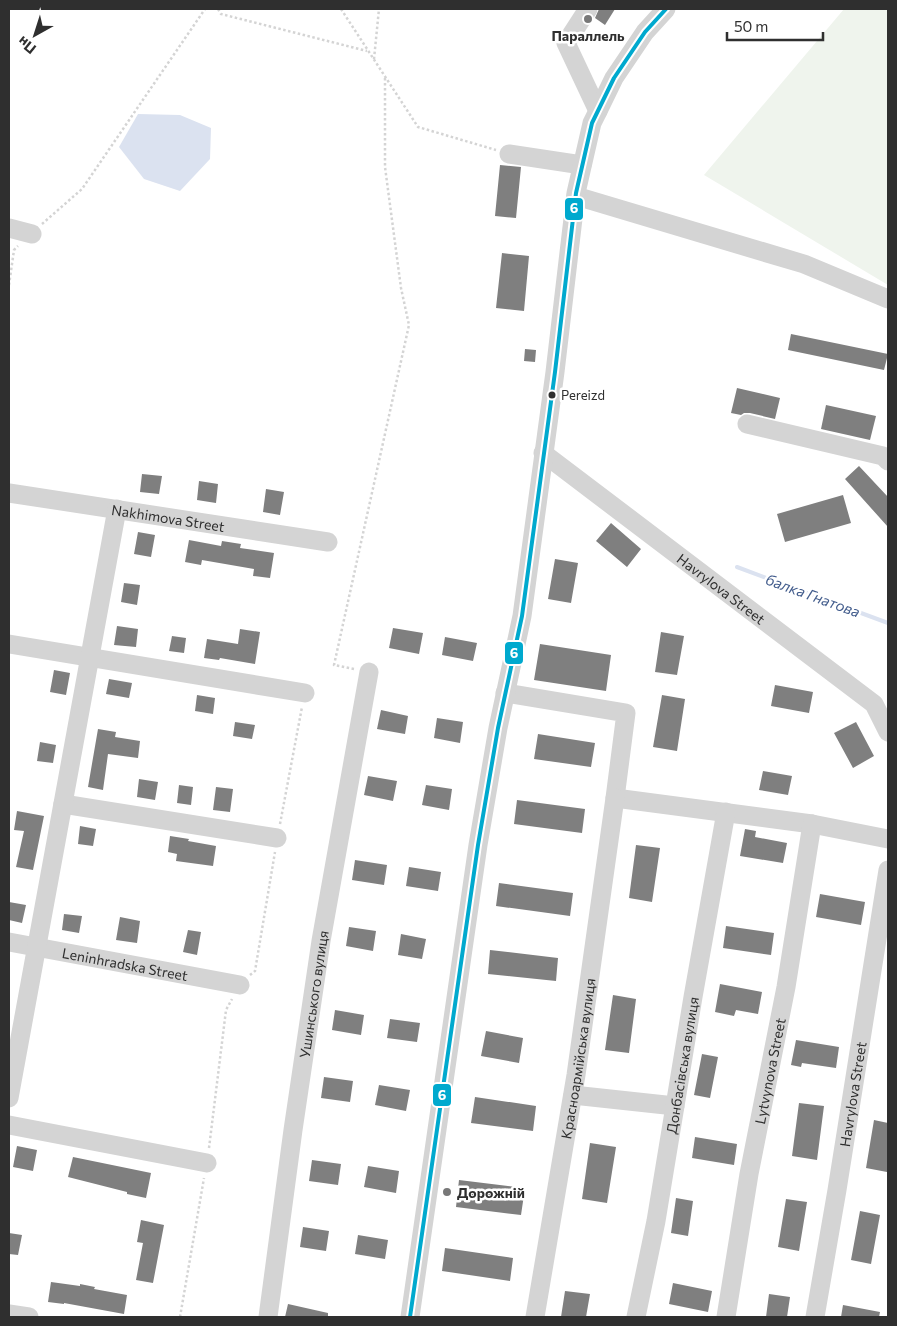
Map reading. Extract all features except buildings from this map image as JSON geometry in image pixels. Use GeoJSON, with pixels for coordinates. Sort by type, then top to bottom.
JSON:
{"type":"FeatureCollection","features":[{"type":"Feature","properties":{"kind":"street"},"geometry":{"type":"LineString","coordinates":[[588,9],[566,44],[598,111]]}},
{"type":"Feature","properties":{"kind":"street"},"geometry":{"type":"LineString","coordinates":[[410,1317],[478,845],[498,728],[522,616],[555,372],[576,196],[582,164],[592,123],[614,78],[645,32],[666,9]]}},
{"type":"Feature","properties":{"kind":"street"},"geometry":{"type":"LineString","coordinates":[[509,154],[582,164]]}},
{"type":"Feature","properties":{"kind":"street"},"geometry":{"type":"LineString","coordinates":[[576,196],[804,264],[888,299]]}},
{"type":"Feature","properties":{"kind":"street"},"geometry":{"type":"LineString","coordinates":[[9,228],[32,234]]}},
{"type":"Feature","properties":{"kind":"street"},"geometry":{"type":"LineString","coordinates":[[747,424],[884,456],[888,461]]}},
{"type":"Feature","properties":{"kind":"street","name":"Havrylova Street"},"geometry":{"type":"LineString","coordinates":[[543,452],[874,704],[888,732]]}},
{"type":"Feature","properties":{"kind":"street","name":"Nakhimova Street"},"geometry":{"type":"LineString","coordinates":[[9,492],[328,542]]}},
{"type":"Feature","properties":{"kind":"street"},"geometry":{"type":"LineString","coordinates":[[9,1098],[117,509]]}},
{"type":"Feature","properties":{"kind":"street"},"geometry":{"type":"LineString","coordinates":[[9,644],[305,693]]}},
{"type":"Feature","properties":{"kind":"street","name":"Ушинського вулиця"},"geometry":{"type":"LineString","coordinates":[[268,1317],[319,951],[369,672]]}},
{"type":"Feature","properties":{"kind":"street","name":"Красноармійська вулиця"},"geometry":{"type":"LineString","coordinates":[[505,693],[626,714],[573,1095],[535,1317]]}},
{"type":"Feature","properties":{"kind":"street"},"geometry":{"type":"LineString","coordinates":[[615,798],[812,824],[888,839]]}},
{"type":"Feature","properties":{"kind":"street"},"geometry":{"type":"LineString","coordinates":[[63,804],[277,838]]}},
{"type":"Feature","properties":{"kind":"street","name":"Донбасівська вулиця"},"geometry":{"type":"LineString","coordinates":[[636,1317],[656,1221],[726,812]]}},
{"type":"Feature","properties":{"kind":"street","name":"Lytvynova Street"},"geometry":{"type":"LineString","coordinates":[[726,1317],[749,1174],[786,987],[812,824]]}},
{"type":"Feature","properties":{"kind":"street","name":"Havrylova Street"},"geometry":{"type":"LineString","coordinates":[[815,1317],[838,1190],[888,870]]}},
{"type":"Feature","properties":{"kind":"street","name":"Leninhradska Street"},"geometry":{"type":"LineString","coordinates":[[9,942],[240,984]]}},
{"type":"Feature","properties":{"kind":"street"},"geometry":{"type":"LineString","coordinates":[[573,1095],[675,1106]]}},
{"type":"Feature","properties":{"kind":"street"},"geometry":{"type":"LineString","coordinates":[[9,1125],[207,1163]]}},
{"type":"Feature","properties":{"kind":"street"},"geometry":{"type":"LineString","coordinates":[[9,1314],[29,1317]]}},
{"type":"Feature","properties":{"kind":"path"},"geometry":{"type":"LineString","coordinates":[[9,285],[14,250],[82,189],[205,9]]}},
{"type":"Feature","properties":{"kind":"path"},"geometry":{"type":"LineString","coordinates":[[218,9],[221,14],[369,52]]}},
{"type":"Feature","properties":{"kind":"path"},"geometry":{"type":"LineString","coordinates":[[341,9],[418,127],[509,154]]}},
{"type":"Feature","properties":{"kind":"path"},"geometry":{"type":"LineString","coordinates":[[374,59],[379,9]]}},
{"type":"Feature","properties":{"kind":"path"},"geometry":{"type":"LineString","coordinates":[[369,672],[334,665],[410,325],[400,288],[385,167],[385,78]]}},
{"type":"Feature","properties":{"kind":"path"},"geometry":{"type":"LineString","coordinates":[[180,1317],[207,1163],[226,1010],[240,984],[254,971],[305,693]]}},
{"type":"Feature","properties":{"kind":"shaded area"},"geometry":{"type":"Polygon","coordinates":[[[844,9],[888,9],[888,285],[704,175],[844,9]]]}},
{"type":"Feature","properties":{"kind":"shaded area"},"geometry":{"type":"Polygon","coordinates":[[[138,114],[180,115],[211,128],[210,159],[180,191],[144,179],[119,147],[138,114]]]}},
{"type":"Feature","properties":{"kind":"waterway","name":"балка Гнатова"},"geometry":{"type":"LineString","coordinates":[[737,567],[888,623]]}},
{"type":"Feature","properties":{"kind":"transit line","name":"6"},"geometry":{"type":"LineString","coordinates":[[410,1317],[478,845],[498,728],[522,616],[555,372],[576,193],[592,123],[614,78],[645,32],[666,9]]}},
{"type":"Feature","properties":{"kind":"place","name":"Параллель"},"geometry":{"type":"Point","coordinates":[588,19]}},
{"type":"Feature","properties":{"kind":"place","name":"Pereizd"},"geometry":{"type":"Point","coordinates":[552,395]}},
{"type":"Feature","properties":{"kind":"place","name":"Дорожній"},"geometry":{"type":"Point","coordinates":[447,1192]}}]}
